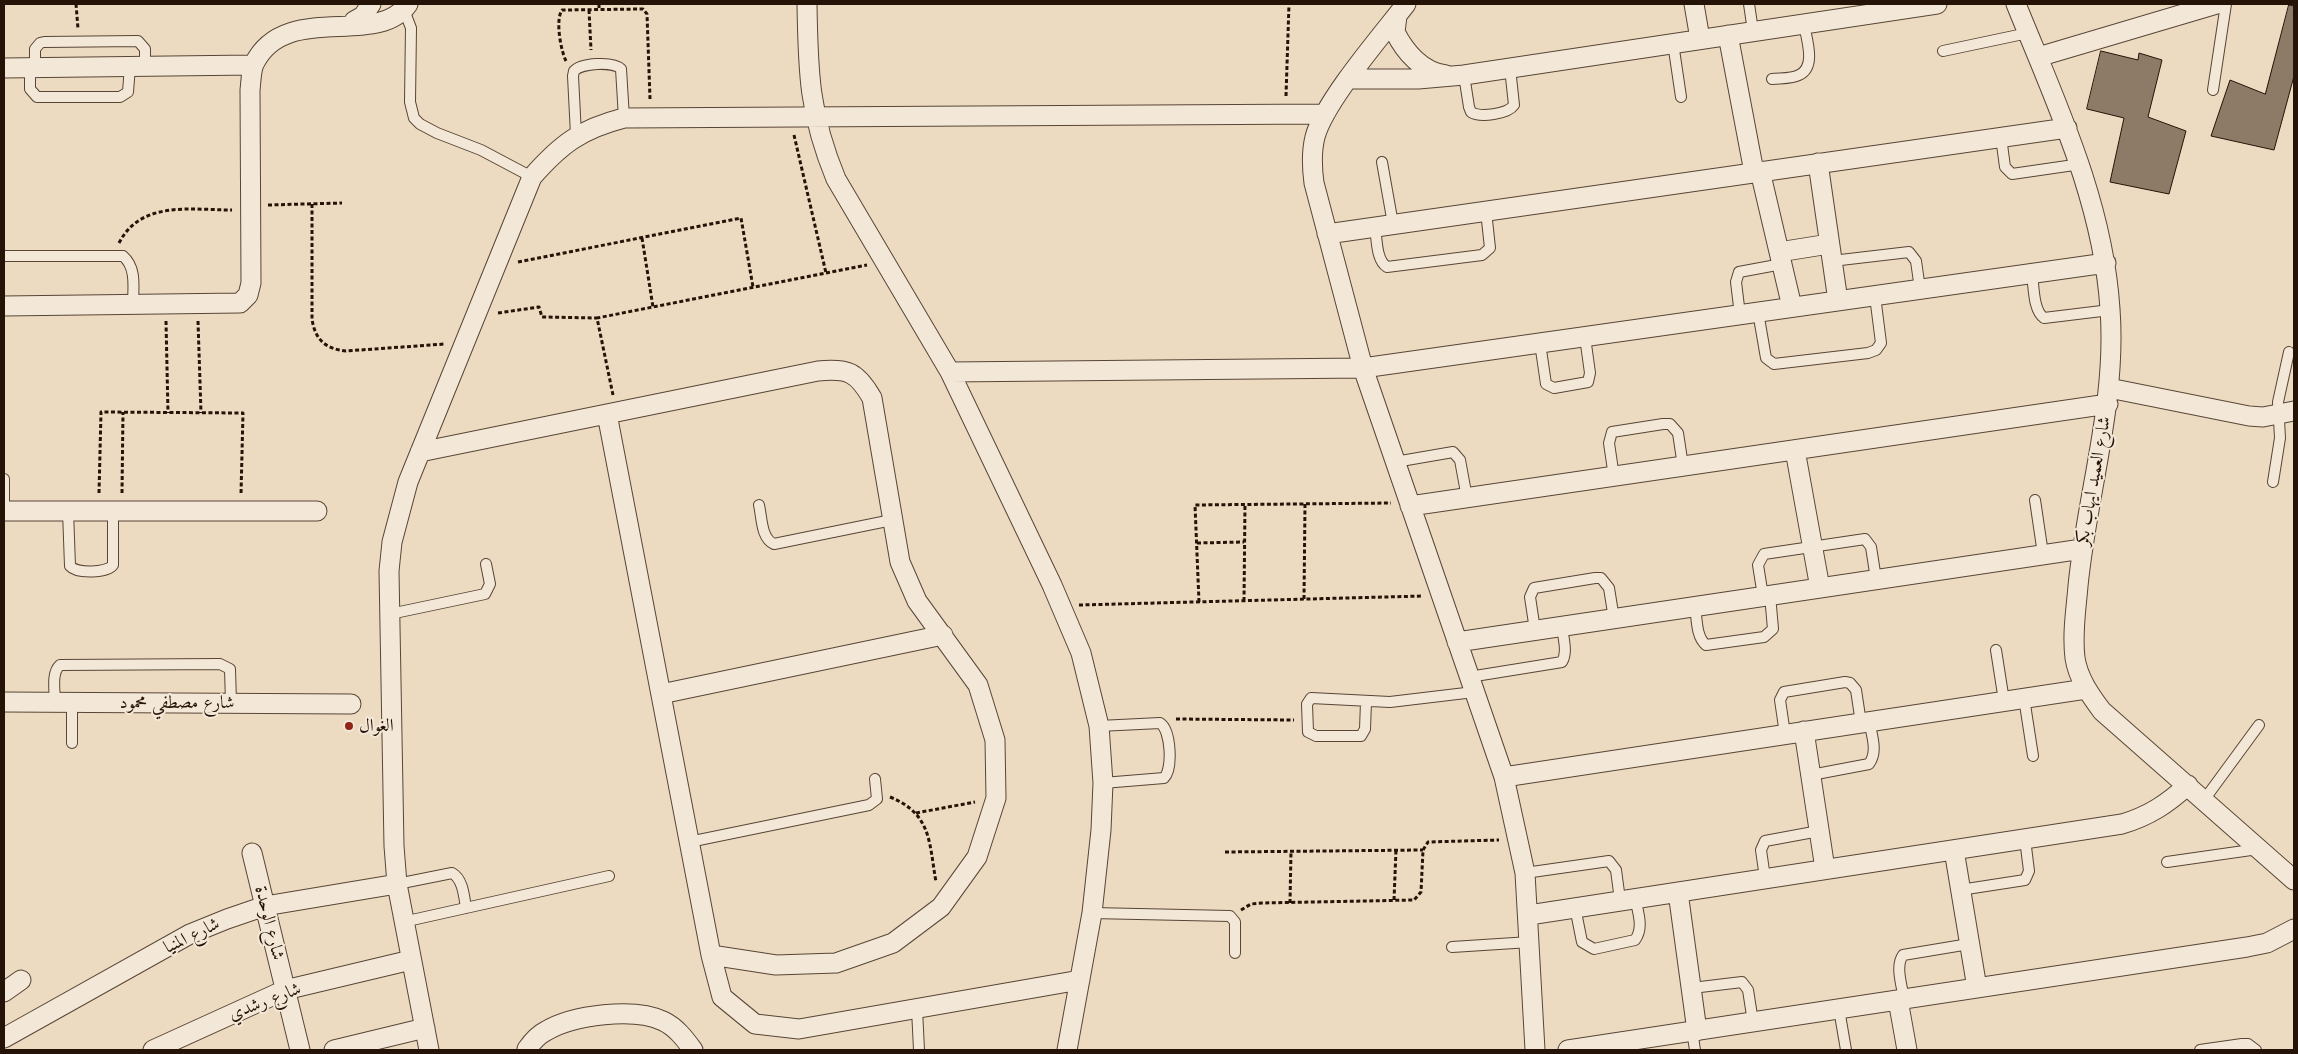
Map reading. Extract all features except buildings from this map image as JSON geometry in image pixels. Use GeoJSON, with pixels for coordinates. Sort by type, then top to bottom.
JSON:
{"type":"FeatureCollection","features":[{"type":"Feature","properties":{"kind":"street"},"geometry":{"type":"LineString","coordinates":[[354,21],[363,16],[371,4]]}},
{"type":"Feature","properties":{"kind":"street"},"geometry":{"type":"LineString","coordinates":[[807,4],[808,77],[814,116],[823,148],[836,179],[950,372],[1061,606],[1081,653],[1099,726],[1103,783],[1101,830],[1092,913],[1067,1050]]}},
{"type":"Feature","properties":{"kind":"street"},"geometry":{"type":"LineString","coordinates":[[1694,4],[1700,39]]}},
{"type":"Feature","properties":{"kind":"street"},"geometry":{"type":"LineString","coordinates":[[1350,78],[1409,80],[1458,76],[1937,4]]}},
{"type":"Feature","properties":{"kind":"street","name":"شارع العميد ايهاب بكر"},"geometry":{"type":"LineString","coordinates":[[2016,4],[2081,164],[2106,263],[2110,310],[2108,396],[2082,549],[2075,627],[2075,659],[2086,689],[2102,711],[2294,880]]}},
{"type":"Feature","properties":{"kind":"street"},"geometry":{"type":"LineString","coordinates":[[2038,57],[2176,10],[2217,4]]}},
{"type":"Feature","properties":{"kind":"street"},"geometry":{"type":"LineString","coordinates":[[4,306],[240,303],[248,295],[251,283],[250,90],[253,65],[265,44],[284,29],[306,22],[379,20],[395,16],[406,7]]}},
{"type":"Feature","properties":{"kind":"street"},"geometry":{"type":"LineString","coordinates":[[1401,10],[1394,24],[1395,32],[1416,61],[1439,74],[1458,76]]}},
{"type":"Feature","properties":{"kind":"street"},"geometry":{"type":"LineString","coordinates":[[1401,10],[1324,114],[1315,136],[1312,160],[1314,183],[1363,368],[1504,777],[1520,840],[1525,873],[1529,915],[1535,1050]]}},
{"type":"Feature","properties":{"kind":"street"},"geometry":{"type":"LineString","coordinates":[[1728,35],[1757,172],[1792,307]]}},
{"type":"Feature","properties":{"kind":"street"},"geometry":{"type":"LineString","coordinates":[[4,68],[253,65]]}},
{"type":"Feature","properties":{"kind":"street"},"geometry":{"type":"LineString","coordinates":[[429,1050],[403,922],[394,846],[389,571],[392,542],[408,482],[532,177],[556,150],[576,135],[599,124],[624,118],[1324,114]]}},
{"type":"Feature","properties":{"kind":"street"},"geometry":{"type":"LineString","coordinates":[[1327,234],[2067,128]]}},
{"type":"Feature","properties":{"kind":"street"},"geometry":{"type":"LineString","coordinates":[[1818,163],[1838,301]]}},
{"type":"Feature","properties":{"kind":"street"},"geometry":{"type":"LineString","coordinates":[[1780,258],[1830,252]]}},
{"type":"Feature","properties":{"kind":"street"},"geometry":{"type":"LineString","coordinates":[[950,372],[1363,368],[2106,263]]}},
{"type":"Feature","properties":{"kind":"street"},"geometry":{"type":"LineString","coordinates":[[420,452],[818,371],[840,369],[861,379],[872,398],[900,562],[914,594],[978,685],[995,740],[996,798],[977,857],[941,907],[893,943],[836,963],[776,965],[711,955]]}},
{"type":"Feature","properties":{"kind":"street"},"geometry":{"type":"LineString","coordinates":[[1410,505],[1795,450],[2108,396],[2249,416],[2286,412]]}},
{"type":"Feature","properties":{"kind":"street"},"geometry":{"type":"LineString","coordinates":[[612,413],[661,694],[711,955],[722,996],[756,1024],[799,1029],[1080,980]]}},
{"type":"Feature","properties":{"kind":"street"},"geometry":{"type":"LineString","coordinates":[[1795,450],[1820,588]]}},
{"type":"Feature","properties":{"kind":"street"},"geometry":{"type":"LineString","coordinates":[[4,511],[316,512]]}},
{"type":"Feature","properties":{"kind":"street"},"geometry":{"type":"LineString","coordinates":[[1457,642],[2082,549]]}},
{"type":"Feature","properties":{"kind":"street"},"geometry":{"type":"LineString","coordinates":[[661,694],[943,635]]}},
{"type":"Feature","properties":{"kind":"street"},"geometry":{"type":"LineString","coordinates":[[1504,777],[2086,689]]}},
{"type":"Feature","properties":{"kind":"street","name":"شارع مصطفي محمود"},"geometry":{"type":"LineString","coordinates":[[4,702],[351,704]]}},
{"type":"Feature","properties":{"kind":"street"},"geometry":{"type":"LineString","coordinates":[[1804,731],[1825,869]]}},
{"type":"Feature","properties":{"kind":"street"},"geometry":{"type":"LineString","coordinates":[[1529,915],[2122,824],[2144,817],[2164,806],[2188,786]]}},
{"type":"Feature","properties":{"kind":"street"},"geometry":{"type":"LineString","coordinates":[[1954,850],[1977,988]]}},
{"type":"Feature","properties":{"kind":"street","name":"شارع الوحدة"},"geometry":{"type":"LineString","coordinates":[[252,853],[300,1050]]}},
{"type":"Feature","properties":{"kind":"street","name":"شارع المنيا"},"geometry":{"type":"LineString","coordinates":[[4,1038],[190,934],[265,906],[398,884]]}},
{"type":"Feature","properties":{"kind":"street"},"geometry":{"type":"LineString","coordinates":[[1678,892],[1692,988],[1694,1031]]}},
{"type":"Feature","properties":{"kind":"street"},"geometry":{"type":"LineString","coordinates":[[1575,1050],[2253,946],[2266,943],[2294,929]]}},
{"type":"Feature","properties":{"kind":"street","name":"شارع رشدي"},"geometry":{"type":"LineString","coordinates":[[153,1050],[285,990],[411,960]]}},
{"type":"Feature","properties":{"kind":"street"},"geometry":{"type":"LineString","coordinates":[[4,992],[21,980]]}},
{"type":"Feature","properties":{"kind":"street"},"geometry":{"type":"LineString","coordinates":[[1901,1000],[1907,1050]]}},
{"type":"Feature","properties":{"kind":"street"},"geometry":{"type":"LineString","coordinates":[[526,1050],[544,1032],[556,1026],[624,1012],[645,1014],[664,1022],[681,1034],[693,1050]]}},
{"type":"Feature","properties":{"kind":"street"},"geometry":{"type":"LineString","coordinates":[[334,1050],[424,1028]]}},
{"type":"Feature","properties":{"kind":"lane"},"geometry":{"type":"LineString","coordinates":[[1749,4],[1753,31]]}},
{"type":"Feature","properties":{"kind":"lane"},"geometry":{"type":"LineString","coordinates":[[2213,90],[2226,4]]}},
{"type":"Feature","properties":{"kind":"lane"},"geometry":{"type":"LineString","coordinates":[[406,7],[411,28],[410,102],[414,118],[420,124],[437,133],[481,150],[532,177]]}},
{"type":"Feature","properties":{"kind":"lane"},"geometry":{"type":"LineString","coordinates":[[1772,80],[1798,76],[1805,71],[1809,64],[1804,24]]}},
{"type":"Feature","properties":{"kind":"lane"},"geometry":{"type":"LineString","coordinates":[[1943,51],[2028,33]]}},
{"type":"Feature","properties":{"kind":"lane"},"geometry":{"type":"LineString","coordinates":[[138,41],[145,49],[137,66],[128,92],[120,97],[37,97],[30,89],[34,49],[40,42],[138,41]]}},
{"type":"Feature","properties":{"kind":"lane"},"geometry":{"type":"LineString","coordinates":[[1673,43],[1681,97]]}},
{"type":"Feature","properties":{"kind":"lane"},"geometry":{"type":"LineString","coordinates":[[576,135],[574,72],[582,66],[612,65],[621,69],[624,118]]}},
{"type":"Feature","properties":{"kind":"lane"},"geometry":{"type":"LineString","coordinates":[[1458,76],[1471,112],[1480,115],[1511,109],[1515,100],[1510,68]]}},
{"type":"Feature","properties":{"kind":"lane"},"geometry":{"type":"LineString","coordinates":[[2001,137],[2005,167],[2012,174],[2081,164]]}},
{"type":"Feature","properties":{"kind":"lane"},"geometry":{"type":"LineString","coordinates":[[1382,162],[1384,225],[1380,258],[1382,264],[1387,267],[1482,255],[1490,248],[1486,210]]}},
{"type":"Feature","properties":{"kind":"lane"},"geometry":{"type":"LineString","coordinates":[[1830,252],[1909,252],[1916,261],[1920,289]]}},
{"type":"Feature","properties":{"kind":"lane"},"geometry":{"type":"LineString","coordinates":[[4,256],[124,256],[130,262],[133,271],[133,305]]}},
{"type":"Feature","properties":{"kind":"lane"},"geometry":{"type":"LineString","coordinates":[[1780,258],[1739,272],[1736,282],[1766,358],[1774,364],[1858,354],[1876,350],[1881,343],[1876,296]]}},
{"type":"Feature","properties":{"kind":"lane"},"geometry":{"type":"LineString","coordinates":[[2032,274],[2037,309],[2044,318],[2110,310]]}},
{"type":"Feature","properties":{"kind":"lane"},"geometry":{"type":"LineString","coordinates":[[1540,343],[1546,384],[1554,388],[1588,382],[1590,373],[1585,337]]}},
{"type":"Feature","properties":{"kind":"lane"},"geometry":{"type":"LineString","coordinates":[[2273,482],[2286,412],[2289,352]]}},
{"type":"Feature","properties":{"kind":"lane"},"geometry":{"type":"LineString","coordinates":[[1614,476],[1609,443],[1609,437],[1612,432],[1663,424],[1670,424],[1678,433],[1683,466]]}},
{"type":"Feature","properties":{"kind":"lane"},"geometry":{"type":"LineString","coordinates":[[1395,462],[1453,452],[1460,460],[1467,498]]}},
{"type":"Feature","properties":{"kind":"lane"},"geometry":{"type":"LineString","coordinates":[[4,479],[4,511]]}},
{"type":"Feature","properties":{"kind":"lane"},"geometry":{"type":"LineString","coordinates":[[2034,500],[2043,554]]}},
{"type":"Feature","properties":{"kind":"lane"},"geometry":{"type":"LineString","coordinates":[[759,505],[765,536],[768,542],[774,544],[892,520]]}},
{"type":"Feature","properties":{"kind":"lane"},"geometry":{"type":"LineString","coordinates":[[68,511],[70,566],[78,570],[107,570],[114,565],[111,512]]}},
{"type":"Feature","properties":{"kind":"lane"},"geometry":{"type":"LineString","coordinates":[[1695,606],[1699,635],[1706,645],[1764,637],[1773,629],[1758,565],[1764,554],[1813,546],[1865,539],[1871,547],[1876,580]]}},
{"type":"Feature","properties":{"kind":"lane"},"geometry":{"type":"LineString","coordinates":[[390,614],[485,594],[490,584],[486,564]]}},
{"type":"Feature","properties":{"kind":"lane"},"geometry":{"type":"LineString","coordinates":[[1535,630],[1530,597],[1534,588],[1586,579],[1601,578],[1606,582],[1614,618]]}},
{"type":"Feature","properties":{"kind":"lane"},"geometry":{"type":"LineString","coordinates":[[1366,702],[1366,729],[1361,736],[1311,735],[1308,732],[1307,704],[1312,698],[1390,702],[1472,685],[1562,662],[1565,657],[1565,650],[1562,626]]}},
{"type":"Feature","properties":{"kind":"lane"},"geometry":{"type":"LineString","coordinates":[[1996,650],[2004,701]]}},
{"type":"Feature","properties":{"kind":"lane"},"geometry":{"type":"LineString","coordinates":[[72,743],[55,675],[56,669],[60,665],[220,664],[230,669],[232,703]]}},
{"type":"Feature","properties":{"kind":"lane"},"geometry":{"type":"LineString","coordinates":[[1785,734],[1780,700],[1784,692],[1845,682],[1850,683],[1856,690],[1874,750],[1873,758],[1868,764],[1811,775]]}},
{"type":"Feature","properties":{"kind":"lane"},"geometry":{"type":"LineString","coordinates":[[2024,698],[2033,756]]}},
{"type":"Feature","properties":{"kind":"lane"},"geometry":{"type":"LineString","coordinates":[[1099,726],[1160,723],[1168,732],[1169,774],[1164,778],[1158,780],[1103,783]]}},
{"type":"Feature","properties":{"kind":"lane"},"geometry":{"type":"LineString","coordinates":[[2204,800],[2259,725]]}},
{"type":"Feature","properties":{"kind":"lane"},"geometry":{"type":"LineString","coordinates":[[689,842],[869,804],[877,799],[878,793],[875,778]]}},
{"type":"Feature","properties":{"kind":"lane"},"geometry":{"type":"LineString","coordinates":[[1765,878],[1761,850],[1765,840],[1819,831]]}},
{"type":"Feature","properties":{"kind":"lane"},"geometry":{"type":"LineString","coordinates":[[1960,890],[2025,880],[2030,871],[2024,839]]}},
{"type":"Feature","properties":{"kind":"lane"},"geometry":{"type":"LineString","coordinates":[[2167,862],[2259,849]]}},
{"type":"Feature","properties":{"kind":"lane"},"geometry":{"type":"LineString","coordinates":[[1525,873],[1610,861],[1616,870],[1628,899],[1640,934],[1635,940],[1620,945],[1594,949],[1587,947],[1582,942],[1575,908]]}},
{"type":"Feature","properties":{"kind":"lane"},"geometry":{"type":"LineString","coordinates":[[398,884],[452,873],[460,881],[466,908]]}},
{"type":"Feature","properties":{"kind":"lane"},"geometry":{"type":"LineString","coordinates":[[403,922],[609,876]]}},
{"type":"Feature","properties":{"kind":"lane"},"geometry":{"type":"LineString","coordinates":[[1092,913],[1225,915],[1234,918],[1234,953]]}},
{"type":"Feature","properties":{"kind":"lane"},"geometry":{"type":"LineString","coordinates":[[1452,947],[1530,942]]}},
{"type":"Feature","properties":{"kind":"lane"},"geometry":{"type":"LineString","coordinates":[[1901,1000],[1899,960],[1903,955],[1969,944]]}},
{"type":"Feature","properties":{"kind":"lane"},"geometry":{"type":"LineString","coordinates":[[1692,988],[1742,982],[1748,990],[1753,1022]]}},
{"type":"Feature","properties":{"kind":"lane"},"geometry":{"type":"LineString","coordinates":[[917,1009],[919,1050]]}},
{"type":"Feature","properties":{"kind":"lane"},"geometry":{"type":"LineString","coordinates":[[1839,1009],[1846,1050]]}},
{"type":"Feature","properties":{"kind":"lane"},"geometry":{"type":"LineString","coordinates":[[1694,1031],[1695,1050]]}},
{"type":"Feature","properties":{"kind":"lane"},"geometry":{"type":"LineString","coordinates":[[2200,1050],[2242,1044],[2248,1044],[2256,1050]]}},
{"type":"Feature","properties":{"kind":"path"},"geometry":{"type":"LineString","coordinates":[[76,4],[78,42]]}},
{"type":"Feature","properties":{"kind":"path"},"geometry":{"type":"LineString","coordinates":[[599,4],[599,10]]}},
{"type":"Feature","properties":{"kind":"path"},"geometry":{"type":"LineString","coordinates":[[1285,114],[1289,4]]}},
{"type":"Feature","properties":{"kind":"path"},"geometry":{"type":"LineString","coordinates":[[574,72],[563,55],[559,15],[565,10],[646,11],[651,118]]}},
{"type":"Feature","properties":{"kind":"path"},"geometry":{"type":"LineString","coordinates":[[589,10],[592,66]]}},
{"type":"Feature","properties":{"kind":"path"},"geometry":{"type":"LineString","coordinates":[[790,116],[826,273]]}},
{"type":"Feature","properties":{"kind":"path"},"geometry":{"type":"LineString","coordinates":[[114,255],[128,229],[139,219],[159,210],[342,203]]}},
{"type":"Feature","properties":{"kind":"path"},"geometry":{"type":"LineString","coordinates":[[312,204],[312,319],[314,332],[322,343],[333,350],[346,351],[465,342]]}},
{"type":"Feature","properties":{"kind":"path"},"geometry":{"type":"LineString","coordinates":[[496,267],[741,218],[753,287]]}},
{"type":"Feature","properties":{"kind":"path"},"geometry":{"type":"LineString","coordinates":[[642,238],[653,307]]}},
{"type":"Feature","properties":{"kind":"path"},"geometry":{"type":"LineString","coordinates":[[476,315],[539,307],[542,317],[597,318],[884,261]]}},
{"type":"Feature","properties":{"kind":"path"},"geometry":{"type":"LineString","coordinates":[[198,304],[201,413]]}},
{"type":"Feature","properties":{"kind":"path"},"geometry":{"type":"LineString","coordinates":[[165,305],[168,413]]}},
{"type":"Feature","properties":{"kind":"path"},"geometry":{"type":"LineString","coordinates":[[597,318],[612,413]]}},
{"type":"Feature","properties":{"kind":"path"},"geometry":{"type":"LineString","coordinates":[[111,512],[101,412],[243,413],[241,513]]}},
{"type":"Feature","properties":{"kind":"path"},"geometry":{"type":"LineString","coordinates":[[111,512],[123,412]]}},
{"type":"Feature","properties":{"kind":"path"},"geometry":{"type":"LineString","coordinates":[[1244,504],[1244,600]]}},
{"type":"Feature","properties":{"kind":"path"},"geometry":{"type":"LineString","coordinates":[[1304,599],[1305,504]]}},
{"type":"Feature","properties":{"kind":"path"},"geometry":{"type":"LineString","coordinates":[[1199,602],[1195,505],[1410,505]]}},
{"type":"Feature","properties":{"kind":"path"},"geometry":{"type":"LineString","coordinates":[[1197,543],[1244,542]]}},
{"type":"Feature","properties":{"kind":"path"},"geometry":{"type":"LineString","coordinates":[[1061,606],[1441,595]]}},
{"type":"Feature","properties":{"kind":"path"},"geometry":{"type":"LineString","coordinates":[[1160,723],[1184,718],[1307,721]]}},
{"type":"Feature","properties":{"kind":"path"},"geometry":{"type":"LineString","coordinates":[[878,793],[898,801],[916,813],[925,824],[941,907]]}},
{"type":"Feature","properties":{"kind":"path"},"geometry":{"type":"LineString","coordinates":[[916,813],[996,798]]}},
{"type":"Feature","properties":{"kind":"path"},"geometry":{"type":"LineString","coordinates":[[1234,918],[1244,907],[1251,904],[1414,900],[1420,895],[1423,850],[1426,844],[1433,840],[1520,840]]}},
{"type":"Feature","properties":{"kind":"path"},"geometry":{"type":"LineString","coordinates":[[1394,900],[1396,850]]}},
{"type":"Feature","properties":{"kind":"path"},"geometry":{"type":"LineString","coordinates":[[1225,852],[1423,850]]}},
{"type":"Feature","properties":{"kind":"path"},"geometry":{"type":"LineString","coordinates":[[1290,903],[1291,851]]}},
{"type":"Feature","properties":{"kind":"place","name":"الغوال"},"geometry":{"type":"Point","coordinates":[349,726]}}]}
